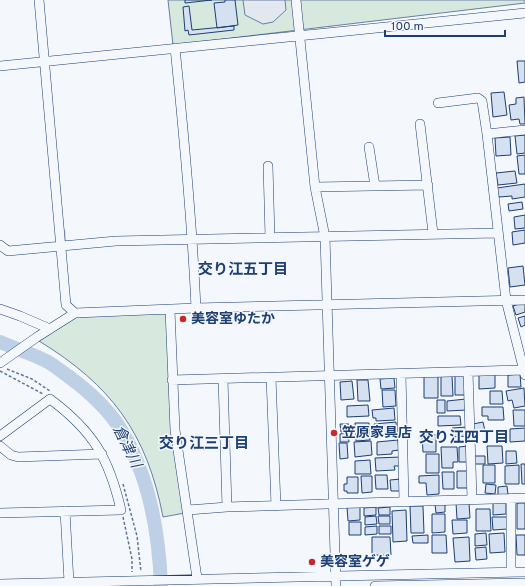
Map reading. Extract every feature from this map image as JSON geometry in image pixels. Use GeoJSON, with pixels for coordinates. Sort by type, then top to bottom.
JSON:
{"type":"FeatureCollection","features":[{"type":"Feature","properties":{"kind":"street"},"geometry":{"type":"LineString","coordinates":[[39,0],[62,246],[66,305],[75,313]]}},
{"type":"Feature","properties":{"kind":"street"},"geometry":{"type":"LineString","coordinates":[[296,0],[315,188],[325,237],[335,504],[336,581]]}},
{"type":"Feature","properties":{"kind":"street"},"geometry":{"type":"LineString","coordinates":[[0,66],[525,13]]}},
{"type":"Feature","properties":{"kind":"street"},"geometry":{"type":"LineString","coordinates":[[175,48],[187,154],[196,308]]}},
{"type":"Feature","properties":{"kind":"street"},"geometry":{"type":"LineString","coordinates":[[172,380],[468,371],[524,373],[506,300],[482,101],[478,98],[438,102]]}},
{"type":"Feature","properties":{"kind":"street"},"geometry":{"type":"LineString","coordinates":[[420,124],[433,233]]}},
{"type":"Feature","properties":{"kind":"street"},"geometry":{"type":"LineString","coordinates":[[487,134],[525,130]]}},
{"type":"Feature","properties":{"kind":"street"},"geometry":{"type":"LineString","coordinates":[[369,147],[375,186]]}},
{"type":"Feature","properties":{"kind":"street"},"geometry":{"type":"LineString","coordinates":[[268,166],[270,237]]}},
{"type":"Feature","properties":{"kind":"street"},"geometry":{"type":"LineString","coordinates":[[315,188],[428,185]]}},
{"type":"Feature","properties":{"kind":"street"},"geometry":{"type":"LineString","coordinates":[[0,245],[8,251],[116,241],[325,237],[433,233],[497,233]]}},
{"type":"Feature","properties":{"kind":"street"},"geometry":{"type":"LineString","coordinates":[[2,362],[37,337],[75,313],[196,308],[525,300]]}},
{"type":"Feature","properties":{"kind":"street"},"geometry":{"type":"LineString","coordinates":[[0,309],[50,329]]}},
{"type":"Feature","properties":{"kind":"street"},"geometry":{"type":"LineString","coordinates":[[170,310],[175,430],[197,578]]}},
{"type":"Feature","properties":{"kind":"street"},"geometry":{"type":"LineString","coordinates":[[468,371],[472,499]]}},
{"type":"Feature","properties":{"kind":"street"},"geometry":{"type":"LineString","coordinates":[[400,374],[404,501]]}},
{"type":"Feature","properties":{"kind":"street"},"geometry":{"type":"LineString","coordinates":[[272,377],[276,506]]}},
{"type":"Feature","properties":{"kind":"street"},"geometry":{"type":"LineString","coordinates":[[223,379],[227,507]]}},
{"type":"Feature","properties":{"kind":"street"},"geometry":{"type":"LineString","coordinates":[[0,436],[50,399],[76,420],[102,454],[115,485],[121,510],[0,513]]}},
{"type":"Feature","properties":{"kind":"street"},"geometry":{"type":"LineString","coordinates":[[0,446],[10,455],[18,457],[102,454]]}},
{"type":"Feature","properties":{"kind":"street"},"geometry":{"type":"LineString","coordinates":[[511,498],[511,572]]}},
{"type":"Feature","properties":{"kind":"street"},"geometry":{"type":"LineString","coordinates":[[188,510],[227,507],[525,498]]}},
{"type":"Feature","properties":{"kind":"street"},"geometry":{"type":"LineString","coordinates":[[65,511],[69,582]]}},
{"type":"Feature","properties":{"kind":"street"},"geometry":{"type":"LineString","coordinates":[[0,584],[197,578],[336,581],[525,572]]}},
{"type":"Feature","properties":{"kind":"street"},"geometry":{"type":"LineString","coordinates":[[375,586],[512,585],[525,583]]}},
{"type":"Feature","properties":{"kind":"path"},"geometry":{"type":"LineString","coordinates":[[0,372],[34,388],[50,399]]}},
{"type":"Feature","properties":{"kind":"path"},"geometry":{"type":"LineString","coordinates":[[121,510],[132,559],[132,580]]}},
{"type":"Feature","properties":{"kind":"shaded area"},"geometry":{"type":"Polygon","coordinates":[[[168,0],[525,0],[525,3],[173,45],[168,0]]]}},
{"type":"Feature","properties":{"kind":"shaded area"},"geometry":{"type":"Polygon","coordinates":[[[243,0],[285,0],[286,10],[273,22],[263,24],[245,15],[243,0]]]}},
{"type":"Feature","properties":{"kind":"shaded area"},"geometry":{"type":"Polygon","coordinates":[[[167,313],[185,513],[163,517],[156,487],[147,460],[136,436],[122,414],[106,394],[86,375],[39,341],[78,316],[167,313]]]}},
{"type":"Feature","properties":{"kind":"building"},"geometry":{"type":"Polygon","coordinates":[[[185,0],[212,0],[185,3],[185,0]]]}},
{"type":"Feature","properties":{"kind":"building"},"geometry":{"type":"Polygon","coordinates":[[[225,0],[235,0],[238,25],[217,28],[214,3],[225,2],[225,0]]]}},
{"type":"Feature","properties":{"kind":"building"},"geometry":{"type":"Polygon","coordinates":[[[189,6],[192,30],[234,26],[234,30],[189,35],[188,30],[185,31],[183,7],[189,6]]]}},
{"type":"Feature","properties":{"kind":"building"},"geometry":{"type":"Polygon","coordinates":[[[517,61],[525,61],[525,82],[519,83],[517,61]]]}},
{"type":"Feature","properties":{"kind":"building"},"geometry":{"type":"Polygon","coordinates":[[[504,92],[507,115],[493,117],[491,93],[504,92]]]}},
{"type":"Feature","properties":{"kind":"building"},"geometry":{"type":"Polygon","coordinates":[[[524,97],[525,124],[520,124],[519,119],[511,120],[509,105],[516,104],[516,98],[524,97]]]}},
{"type":"Feature","properties":{"kind":"building"},"geometry":{"type":"Polygon","coordinates":[[[525,135],[525,153],[517,154],[515,136],[525,135]]]}},
{"type":"Feature","properties":{"kind":"building"},"geometry":{"type":"Polygon","coordinates":[[[510,137],[511,155],[496,156],[495,138],[510,137]]]}},
{"type":"Feature","properties":{"kind":"building"},"geometry":{"type":"Polygon","coordinates":[[[525,155],[525,174],[519,174],[517,156],[525,155]]]}},
{"type":"Feature","properties":{"kind":"building"},"geometry":{"type":"Polygon","coordinates":[[[515,171],[517,183],[498,185],[496,173],[515,171]]]}},
{"type":"Feature","properties":{"kind":"building"},"geometry":{"type":"Polygon","coordinates":[[[525,184],[525,197],[512,199],[512,196],[499,197],[497,188],[525,184]]]}},
{"type":"Feature","properties":{"kind":"building"},"geometry":{"type":"Polygon","coordinates":[[[522,202],[523,209],[509,211],[508,204],[522,202]]]}},
{"type":"Feature","properties":{"kind":"building"},"geometry":{"type":"Polygon","coordinates":[[[525,215],[525,228],[515,229],[514,217],[525,215]]]}},
{"type":"Feature","properties":{"kind":"building"},"geometry":{"type":"Polygon","coordinates":[[[525,230],[525,243],[513,245],[512,232],[525,230]]]}},
{"type":"Feature","properties":{"kind":"building"},"geometry":{"type":"Polygon","coordinates":[[[523,266],[525,285],[510,287],[508,268],[523,266]]]}},
{"type":"Feature","properties":{"kind":"building"},"geometry":{"type":"Polygon","coordinates":[[[525,302],[525,312],[516,315],[513,306],[525,302]]]}},
{"type":"Feature","properties":{"kind":"building"},"geometry":{"type":"Polygon","coordinates":[[[525,316],[525,325],[521,327],[518,318],[525,316]]]}},
{"type":"Feature","properties":{"kind":"building"},"geometry":{"type":"Polygon","coordinates":[[[495,374],[495,388],[479,389],[479,375],[495,374]]]}},
{"type":"Feature","properties":{"kind":"building"},"geometry":{"type":"Polygon","coordinates":[[[520,374],[521,387],[508,387],[508,375],[520,374]]]}},
{"type":"Feature","properties":{"kind":"building"},"geometry":{"type":"Polygon","coordinates":[[[455,375],[465,375],[465,395],[455,395],[455,375]]]}},
{"type":"Feature","properties":{"kind":"building"},"geometry":{"type":"Polygon","coordinates":[[[424,376],[438,376],[438,398],[424,398],[424,376]]]}},
{"type":"Feature","properties":{"kind":"building"},"geometry":{"type":"Polygon","coordinates":[[[441,376],[452,376],[453,396],[441,396],[441,376]]]}},
{"type":"Feature","properties":{"kind":"building"},"geometry":{"type":"Polygon","coordinates":[[[394,378],[395,388],[381,389],[380,379],[394,378]]]}},
{"type":"Feature","properties":{"kind":"building"},"geometry":{"type":"Polygon","coordinates":[[[357,380],[368,380],[370,401],[358,401],[357,380]]]}},
{"type":"Feature","properties":{"kind":"building"},"geometry":{"type":"Polygon","coordinates":[[[352,381],[354,399],[341,400],[340,382],[352,381]]]}},
{"type":"Feature","properties":{"kind":"building"},"geometry":{"type":"Polygon","coordinates":[[[524,388],[525,406],[514,408],[512,400],[508,401],[506,391],[524,388]]]}},
{"type":"Feature","properties":{"kind":"building"},"geometry":{"type":"Polygon","coordinates":[[[382,390],[395,390],[396,406],[383,407],[382,390]]]}},
{"type":"Feature","properties":{"kind":"building"},"geometry":{"type":"Polygon","coordinates":[[[490,391],[502,391],[503,404],[490,404],[490,391]]]}},
{"type":"Feature","properties":{"kind":"building"},"geometry":{"type":"Polygon","coordinates":[[[466,399],[467,410],[447,411],[447,401],[466,399]]]}},
{"type":"Feature","properties":{"kind":"building"},"geometry":{"type":"Polygon","coordinates":[[[437,400],[445,400],[445,413],[437,413],[437,400]]]}},
{"type":"Feature","properties":{"kind":"building"},"geometry":{"type":"Polygon","coordinates":[[[368,405],[369,416],[347,417],[347,406],[368,405]]]}},
{"type":"Feature","properties":{"kind":"building"},"geometry":{"type":"Polygon","coordinates":[[[482,407],[503,407],[504,420],[488,420],[488,416],[482,416],[482,407]]]}},
{"type":"Feature","properties":{"kind":"building"},"geometry":{"type":"Polygon","coordinates":[[[394,408],[395,420],[376,421],[376,418],[373,418],[372,410],[394,408]]]}},
{"type":"Feature","properties":{"kind":"building"},"geometry":{"type":"Polygon","coordinates":[[[513,410],[525,410],[525,426],[514,426],[513,410]]]}},
{"type":"Feature","properties":{"kind":"building"},"geometry":{"type":"Polygon","coordinates":[[[438,416],[460,416],[461,425],[438,426],[438,416]]]}},
{"type":"Feature","properties":{"kind":"building"},"geometry":{"type":"Polygon","coordinates":[[[396,422],[397,434],[375,436],[374,424],[396,422]]]}},
{"type":"Feature","properties":{"kind":"building"},"geometry":{"type":"Polygon","coordinates":[[[483,422],[485,431],[475,433],[473,424],[483,422]]]}},
{"type":"Feature","properties":{"kind":"building"},"geometry":{"type":"Polygon","coordinates":[[[355,423],[369,423],[370,440],[356,441],[355,423]]]}},
{"type":"Feature","properties":{"kind":"building"},"geometry":{"type":"Polygon","coordinates":[[[340,424],[349,424],[350,432],[341,432],[340,424]]]}},
{"type":"Feature","properties":{"kind":"building"},"geometry":{"type":"Polygon","coordinates":[[[467,427],[468,436],[452,437],[452,428],[467,427]]]}},
{"type":"Feature","properties":{"kind":"building"},"geometry":{"type":"Polygon","coordinates":[[[525,428],[525,441],[510,442],[510,429],[525,428]]]}},
{"type":"Feature","properties":{"kind":"building"},"geometry":{"type":"Polygon","coordinates":[[[348,433],[349,442],[340,442],[340,434],[348,433]]]}},
{"type":"Feature","properties":{"kind":"building"},"geometry":{"type":"Polygon","coordinates":[[[422,435],[436,435],[436,452],[423,452],[422,435]]]}},
{"type":"Feature","properties":{"kind":"building"},"geometry":{"type":"Polygon","coordinates":[[[398,440],[399,450],[392,451],[392,454],[377,455],[377,442],[398,440]]]}},
{"type":"Feature","properties":{"kind":"building"},"geometry":{"type":"Polygon","coordinates":[[[371,441],[372,455],[355,457],[354,442],[371,441]]]}},
{"type":"Feature","properties":{"kind":"building"},"geometry":{"type":"Polygon","coordinates":[[[339,443],[347,443],[348,458],[340,459],[339,443]]]}},
{"type":"Feature","properties":{"kind":"building"},"geometry":{"type":"Polygon","coordinates":[[[468,446],[469,462],[459,462],[459,447],[468,446]]]}},
{"type":"Feature","properties":{"kind":"building"},"geometry":{"type":"Polygon","coordinates":[[[487,446],[502,446],[503,463],[488,464],[487,446]]]}},
{"type":"Feature","properties":{"kind":"building"},"geometry":{"type":"Polygon","coordinates":[[[441,447],[457,447],[458,462],[453,462],[453,468],[442,468],[441,447]]]}},
{"type":"Feature","properties":{"kind":"building"},"geometry":{"type":"Polygon","coordinates":[[[506,451],[516,451],[517,463],[506,464],[506,451]]]}},
{"type":"Feature","properties":{"kind":"building"},"geometry":{"type":"Polygon","coordinates":[[[426,454],[439,454],[439,473],[426,473],[426,454]]]}},
{"type":"Feature","properties":{"kind":"building"},"geometry":{"type":"Polygon","coordinates":[[[474,456],[485,456],[485,464],[474,464],[474,456]]]}},
{"type":"Feature","properties":{"kind":"building"},"geometry":{"type":"Polygon","coordinates":[[[401,457],[401,466],[394,466],[395,470],[376,471],[375,458],[401,457]]]}},
{"type":"Feature","properties":{"kind":"building"},"geometry":{"type":"Polygon","coordinates":[[[370,460],[371,474],[355,474],[355,461],[370,460]]]}},
{"type":"Feature","properties":{"kind":"building"},"geometry":{"type":"Polygon","coordinates":[[[521,464],[525,464],[525,484],[522,484],[521,464]]]}},
{"type":"Feature","properties":{"kind":"building"},"geometry":{"type":"Polygon","coordinates":[[[483,465],[495,465],[495,483],[483,483],[483,465]]]}},
{"type":"Feature","properties":{"kind":"building"},"geometry":{"type":"Polygon","coordinates":[[[519,465],[519,484],[505,484],[505,466],[519,465]]]}},
{"type":"Feature","properties":{"kind":"building"},"geometry":{"type":"Polygon","coordinates":[[[457,471],[468,471],[469,488],[457,488],[457,471]]]}},
{"type":"Feature","properties":{"kind":"building"},"geometry":{"type":"Polygon","coordinates":[[[442,472],[454,472],[454,489],[443,489],[442,472]]]}},
{"type":"Feature","properties":{"kind":"building"},"geometry":{"type":"Polygon","coordinates":[[[375,475],[387,475],[388,489],[376,489],[375,475]]]}},
{"type":"Feature","properties":{"kind":"building"},"geometry":{"type":"Polygon","coordinates":[[[439,475],[439,494],[427,495],[426,483],[419,483],[419,476],[439,475]]]}},
{"type":"Feature","properties":{"kind":"building"},"geometry":{"type":"Polygon","coordinates":[[[361,476],[372,476],[372,492],[362,493],[361,476]]]}},
{"type":"Feature","properties":{"kind":"building"},"geometry":{"type":"Polygon","coordinates":[[[347,477],[358,477],[358,493],[347,493],[347,491],[344,491],[344,484],[347,484],[347,477]]]}},
{"type":"Feature","properties":{"kind":"building"},"geometry":{"type":"Polygon","coordinates":[[[401,479],[401,491],[391,491],[390,480],[401,479]]]}},
{"type":"Feature","properties":{"kind":"building"},"geometry":{"type":"Polygon","coordinates":[[[486,484],[496,485],[495,494],[485,493],[486,484]]]}},
{"type":"Feature","properties":{"kind":"building"},"geometry":{"type":"Polygon","coordinates":[[[507,486],[508,495],[498,495],[498,487],[507,486]]]}},
{"type":"Feature","properties":{"kind":"building"},"geometry":{"type":"Polygon","coordinates":[[[506,502],[506,514],[493,515],[493,503],[506,502]]]}},
{"type":"Feature","properties":{"kind":"building"},"geometry":{"type":"Polygon","coordinates":[[[456,503],[469,503],[470,518],[457,519],[456,503]]]}},
{"type":"Feature","properties":{"kind":"building"},"geometry":{"type":"Polygon","coordinates":[[[517,503],[525,503],[525,529],[517,529],[517,503]]]}},
{"type":"Feature","properties":{"kind":"building"},"geometry":{"type":"Polygon","coordinates":[[[435,504],[445,504],[445,512],[436,513],[435,504]]]}},
{"type":"Feature","properties":{"kind":"building"},"geometry":{"type":"Polygon","coordinates":[[[410,506],[423,506],[424,533],[411,533],[410,506]]]}},
{"type":"Feature","properties":{"kind":"building"},"geometry":{"type":"Polygon","coordinates":[[[347,507],[360,507],[360,520],[348,521],[347,507]]]}},
{"type":"Feature","properties":{"kind":"building"},"geometry":{"type":"Polygon","coordinates":[[[376,507],[376,515],[364,516],[364,508],[376,507]]]}},
{"type":"Feature","properties":{"kind":"building"},"geometry":{"type":"Polygon","coordinates":[[[390,507],[390,515],[379,515],[378,508],[390,507]]]}},
{"type":"Feature","properties":{"kind":"building"},"geometry":{"type":"Polygon","coordinates":[[[476,509],[490,509],[491,531],[476,531],[476,509]]]}},
{"type":"Feature","properties":{"kind":"building"},"geometry":{"type":"Polygon","coordinates":[[[406,510],[407,541],[393,542],[392,511],[406,510]]]}},
{"type":"Feature","properties":{"kind":"building"},"geometry":{"type":"Polygon","coordinates":[[[432,514],[445,514],[445,532],[432,533],[432,514]]]}},
{"type":"Feature","properties":{"kind":"building"},"geometry":{"type":"Polygon","coordinates":[[[376,516],[377,524],[365,525],[365,517],[376,516]]]}},
{"type":"Feature","properties":{"kind":"building"},"geometry":{"type":"Polygon","coordinates":[[[378,516],[390,516],[390,524],[379,524],[378,516]]]}},
{"type":"Feature","properties":{"kind":"building"},"geometry":{"type":"Polygon","coordinates":[[[492,517],[508,517],[508,529],[493,530],[492,517]]]}},
{"type":"Feature","properties":{"kind":"building"},"geometry":{"type":"Polygon","coordinates":[[[452,520],[467,520],[467,533],[453,534],[452,520]]]}},
{"type":"Feature","properties":{"kind":"building"},"geometry":{"type":"Polygon","coordinates":[[[349,522],[361,522],[361,535],[349,535],[349,522]]]}},
{"type":"Feature","properties":{"kind":"building"},"geometry":{"type":"Polygon","coordinates":[[[377,526],[377,534],[365,535],[365,527],[377,526]]]}},
{"type":"Feature","properties":{"kind":"building"},"geometry":{"type":"Polygon","coordinates":[[[379,526],[391,526],[391,534],[379,534],[379,526]]]}},
{"type":"Feature","properties":{"kind":"building"},"geometry":{"type":"Polygon","coordinates":[[[486,533],[487,545],[475,546],[475,534],[486,533]]]}},
{"type":"Feature","properties":{"kind":"building"},"geometry":{"type":"Polygon","coordinates":[[[504,533],[505,552],[490,553],[489,534],[504,533]]]}},
{"type":"Feature","properties":{"kind":"building"},"geometry":{"type":"Polygon","coordinates":[[[428,535],[428,543],[413,543],[412,536],[428,535]]]}},
{"type":"Feature","properties":{"kind":"building"},"geometry":{"type":"Polygon","coordinates":[[[432,535],[446,535],[447,553],[432,553],[432,535]]]}},
{"type":"Feature","properties":{"kind":"building"},"geometry":{"type":"Polygon","coordinates":[[[516,535],[525,535],[525,555],[517,555],[516,535]]]}},
{"type":"Feature","properties":{"kind":"building"},"geometry":{"type":"Polygon","coordinates":[[[372,537],[390,537],[391,555],[372,555],[372,537]]]}},
{"type":"Feature","properties":{"kind":"building"},"geometry":{"type":"Polygon","coordinates":[[[469,537],[470,561],[455,562],[453,538],[469,537]]]}},
{"type":"Feature","properties":{"kind":"building"},"geometry":{"type":"Polygon","coordinates":[[[486,547],[487,559],[476,560],[475,548],[486,547]]]}},
{"type":"Feature","properties":{"kind":"waterway"},"geometry":{"type":"LineString","coordinates":[[64,230],[65,241]]}},
{"type":"Feature","properties":{"kind":"waterway","name":"倉津川"},"geometry":{"type":"LineString","coordinates":[[0,342],[36,356],[53,365],[89,393],[107,411],[118,425],[137,462],[150,502],[158,545],[161,586]]}},
{"type":"Feature","properties":{"kind":"place","name":"美容室ゆたか"},"geometry":{"type":"Point","coordinates":[183,319]}},
{"type":"Feature","properties":{"kind":"place","name":"笠原家具店"},"geometry":{"type":"Point","coordinates":[334,433]}},
{"type":"Feature","properties":{"kind":"place","name":"美容室ゲゲ"},"geometry":{"type":"Point","coordinates":[312,562]}},
{"type":"Feature","properties":{"kind":"district","name":"交り江五丁目"},"geometry":{"type":"Point","coordinates":[243,270]}},
{"type":"Feature","properties":{"kind":"district","name":"交り江四丁目"},"geometry":{"type":"Point","coordinates":[464,438]}},
{"type":"Feature","properties":{"kind":"district","name":"交り江三丁目"},"geometry":{"type":"Point","coordinates":[204,444]}}]}
